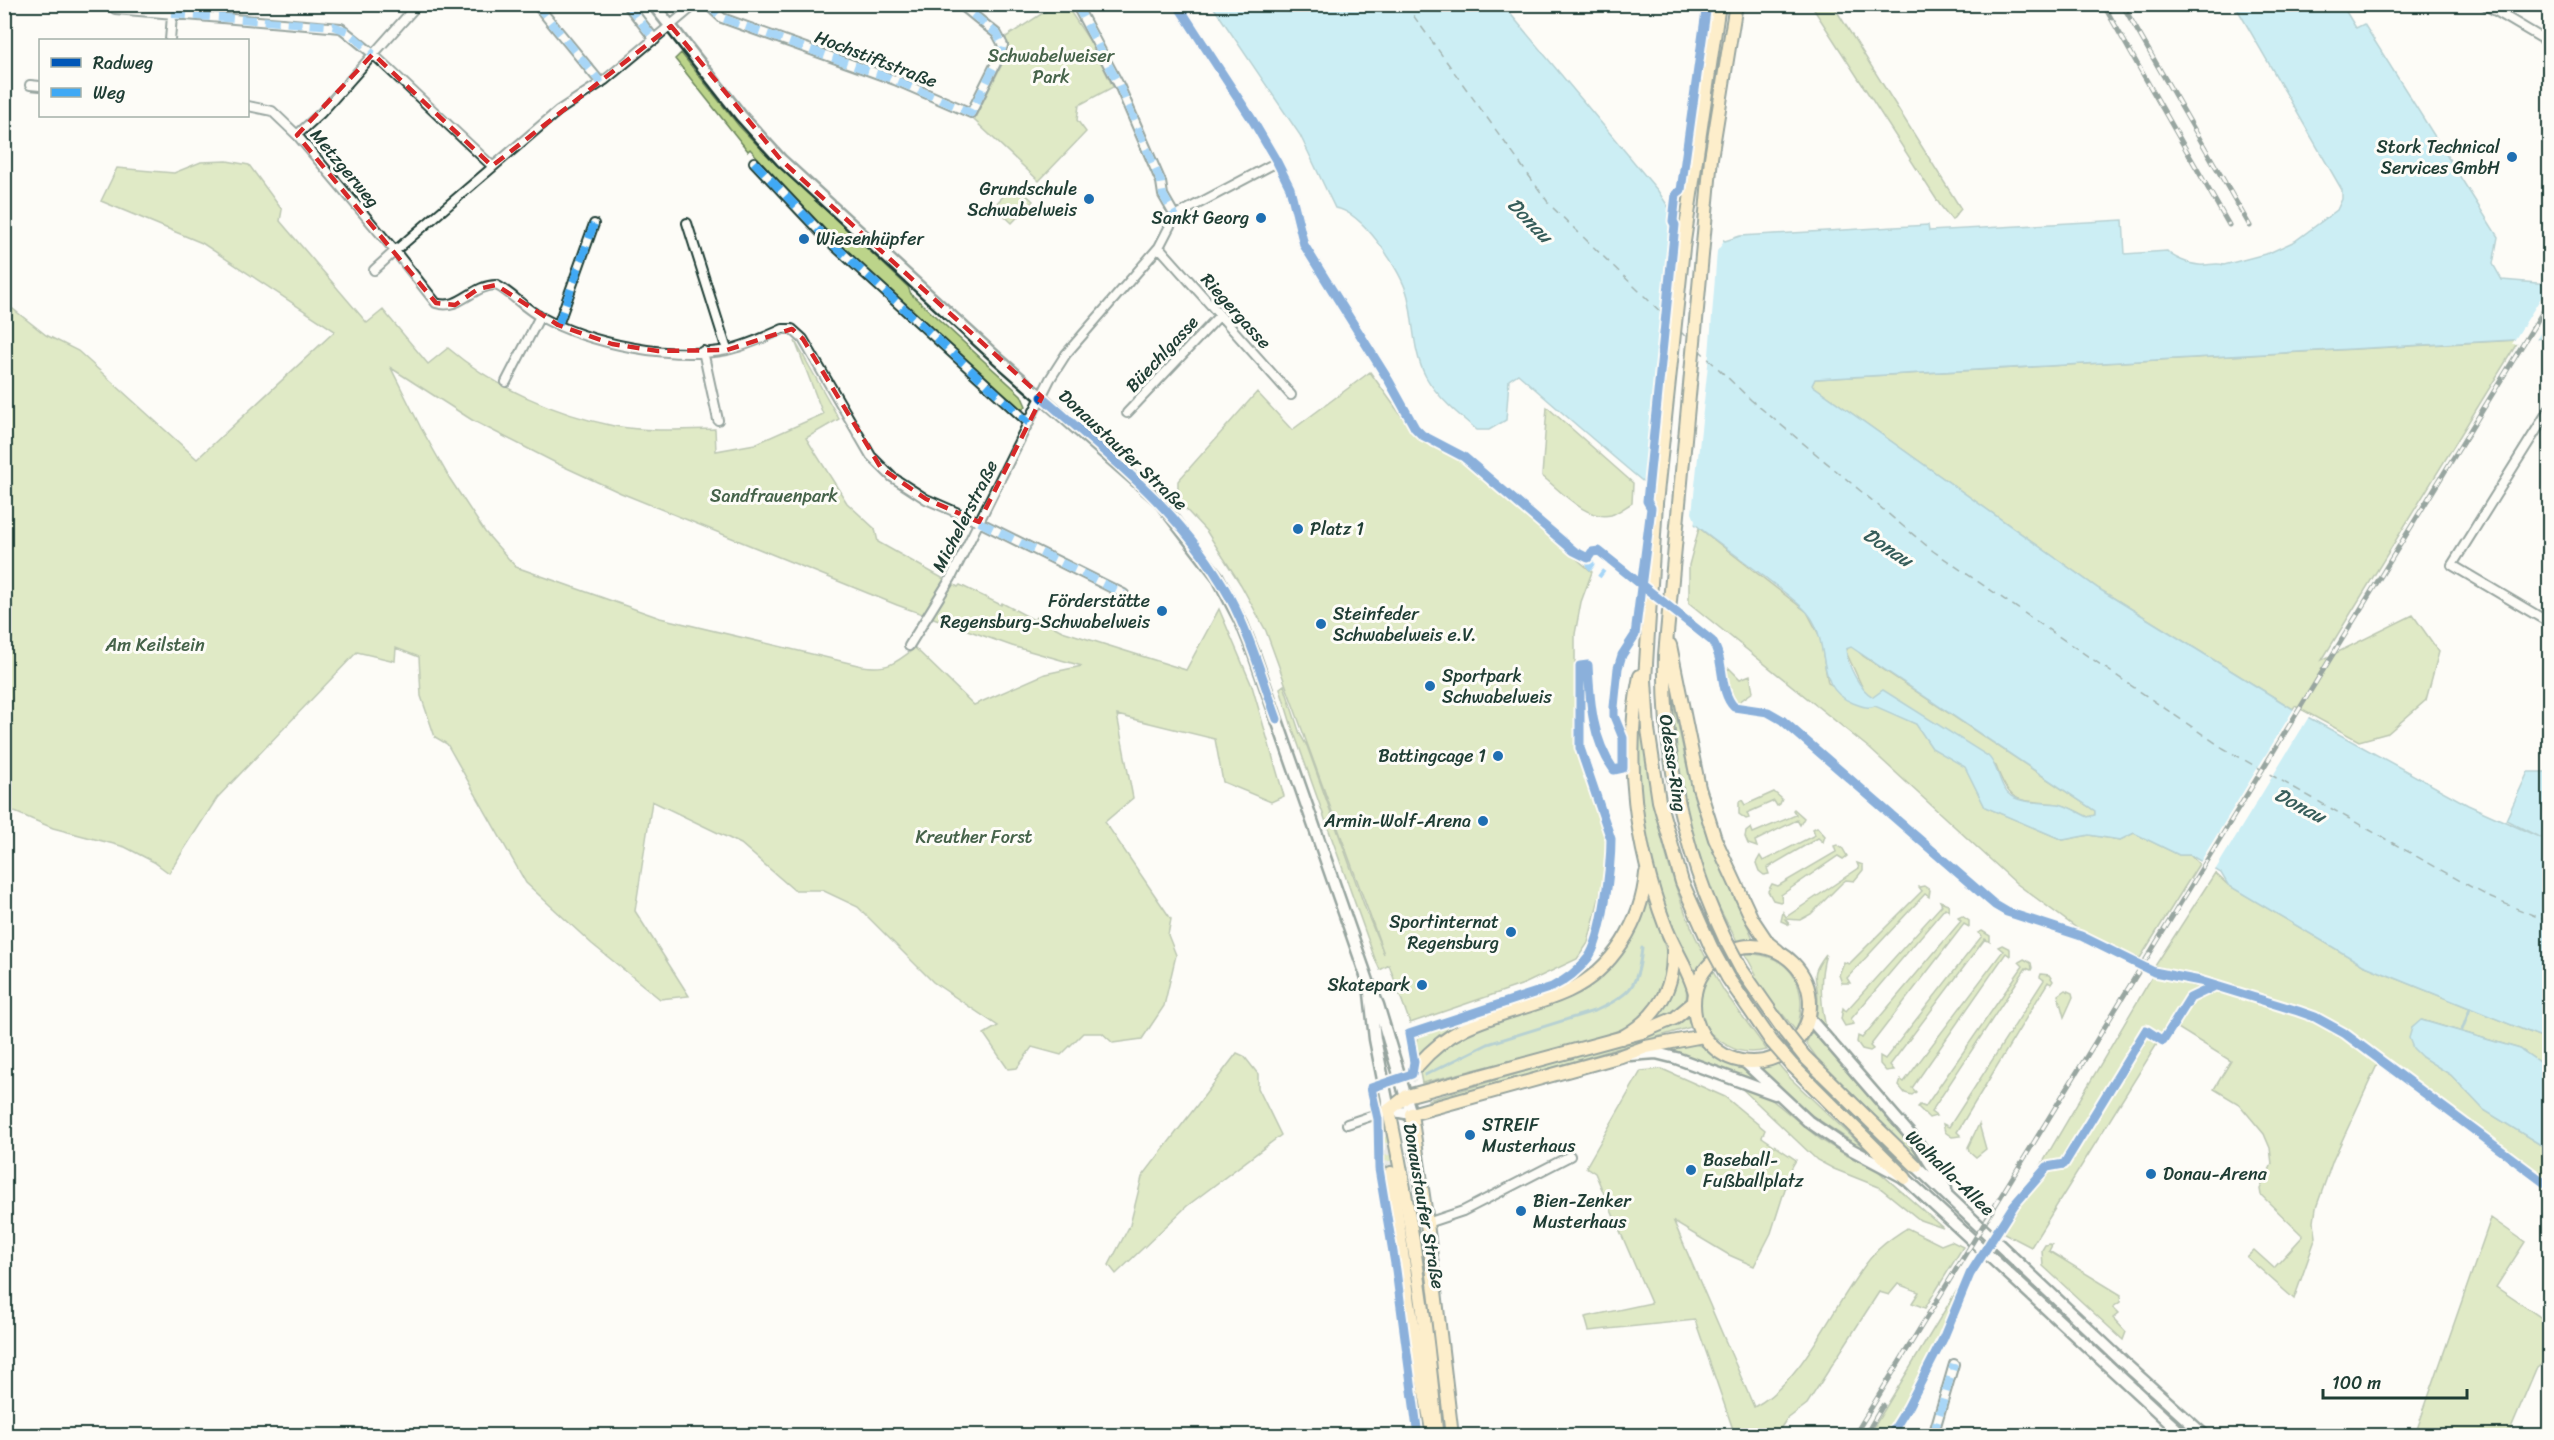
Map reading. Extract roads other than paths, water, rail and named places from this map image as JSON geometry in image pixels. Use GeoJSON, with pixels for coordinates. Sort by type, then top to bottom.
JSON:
{"type":"FeatureCollection","features":[{"type":"Feature","properties":{"kind":"main road","name":"Donaustaufer Straße"},"geometry":{"type":"LineString","coordinates":[[653,4],[765,143],[1159,501],[1201,554],[1229,597],[1254,654],[1378,1005],[1412,1114],[1452,1436]]}},
{"type":"Feature","properties":{"kind":"main road","name":"Odessa-Ring"},"geometry":{"type":"LineString","coordinates":[[1719,4],[1683,248],[1656,503],[1646,649],[1648,729],[1659,801],[1682,882],[1711,947],[1728,978]]}},
{"type":"Feature","properties":{"kind":"main road","name":"Odessa-Ring"},"geometry":{"type":"LineString","coordinates":[[1736,4],[1712,158],[1665,655],[1665,723],[1677,803],[1698,876],[1725,939],[1741,969]]}},
{"type":"Feature","properties":{"kind":"main road"},"geometry":{"type":"LineString","coordinates":[[1646,649],[1636,697],[1633,747],[1638,813],[1646,862],[1658,906],[1673,946],[1691,980],[1698,1026],[1703,1036],[1714,1049],[1729,1058],[1745,1062],[1762,1062],[1778,1057],[1792,1047],[1803,1034],[1809,1018],[1811,1002],[1808,985],[1800,970],[1768,943],[1752,919],[1715,839],[1699,788],[1667,635]]}},
{"type":"Feature","properties":{"kind":"main road"},"geometry":{"type":"LineString","coordinates":[[1418,1065],[1440,1043],[1467,1026],[1569,990],[1601,967],[1619,947],[1635,918],[1644,888],[1646,862]]}},
{"type":"Feature","properties":{"kind":"main road"},"geometry":{"type":"LineString","coordinates":[[1621,1038],[1639,1029],[1660,1004],[1671,977],[1673,946]]}},
{"type":"Feature","properties":{"kind":"main road"},"geometry":{"type":"LineString","coordinates":[[1389,1110],[1407,1096],[1621,1038],[1664,1024],[1694,998],[1700,978],[1719,956],[1733,949],[1748,946],[1778,951]]}},
{"type":"Feature","properties":{"kind":"main road","name":"Walhalla-Allee"},"geometry":{"type":"LineString","coordinates":[[1741,969],[1804,1056],[2122,1362],[2205,1436]]}},
{"type":"Feature","properties":{"kind":"main road","name":"Walhalla-Allee"},"geometry":{"type":"LineString","coordinates":[[1728,978],[1792,1065],[1905,1178],[2184,1436]]}},
{"type":"Feature","properties":{"kind":"main road","name":"Donaustaufer Straße"},"geometry":{"type":"LineString","coordinates":[[1369,984],[1375,1039],[1401,1169],[1431,1359],[1435,1436]]}},
{"type":"Feature","properties":{"kind":"main road"},"geometry":{"type":"LineString","coordinates":[[1809,1018],[1918,1145],[1954,1202]]}},
{"type":"Feature","properties":{"kind":"main road"},"geometry":{"type":"LineString","coordinates":[[1389,1110],[1412,1114],[1646,1047],[1703,1036]]}},
{"type":"Feature","properties":{"kind":"main road"},"geometry":{"type":"LineString","coordinates":[[1621,1056],[1656,1053],[1676,1058],[1779,1096]]}},
{"type":"Feature","properties":{"kind":"main road"},"geometry":{"type":"LineString","coordinates":[[1745,1062],[1808,1121],[1843,1145],[1905,1178]]}},
{"type":"Feature","properties":{"kind":"main road"},"geometry":{"type":"LineString","coordinates":[[1390,1173],[1409,1303],[1435,1436]]}},
{"type":"Feature","properties":{"kind":"street"},"geometry":{"type":"LineString","coordinates":[[170,39],[173,4]]}},
{"type":"Feature","properties":{"kind":"street","name":"Metzgerweg"},"geometry":{"type":"LineString","coordinates":[[418,4],[321,113],[297,135],[436,303],[445,306],[455,305],[478,289],[496,285],[540,316]]}},
{"type":"Feature","properties":{"kind":"street"},"geometry":{"type":"LineString","coordinates":[[536,4],[601,82]]}},
{"type":"Feature","properties":{"kind":"street"},"geometry":{"type":"LineString","coordinates":[[627,4],[655,40]]}},
{"type":"Feature","properties":{"kind":"street"},"geometry":{"type":"LineString","coordinates":[[374,270],[558,111],[601,82],[655,40],[696,4]]}},
{"type":"Feature","properties":{"kind":"street","name":"Hochstiftstraße"},"geometry":{"type":"LineString","coordinates":[[706,4],[722,18],[895,80],[971,113],[1003,45],[997,34],[960,4]]}},
{"type":"Feature","properties":{"kind":"street"},"geometry":{"type":"LineString","coordinates":[[1076,4],[1119,85],[1161,182],[1163,195],[1175,216],[1277,162]]}},
{"type":"Feature","properties":{"kind":"street"},"geometry":{"type":"LineString","coordinates":[[1177,4],[1247,111],[1277,162],[1290,188],[1304,245],[1389,381]]}},
{"type":"Feature","properties":{"kind":"street"},"geometry":{"type":"LineString","coordinates":[[2484,4],[2548,40]]}},
{"type":"Feature","properties":{"kind":"street"},"geometry":{"type":"LineString","coordinates":[[115,9],[333,26],[347,31],[492,166]]}},
{"type":"Feature","properties":{"kind":"street"},"geometry":{"type":"LineString","coordinates":[[30,84],[39,86]]}},
{"type":"Feature","properties":{"kind":"street"},"geometry":{"type":"LineString","coordinates":[[249,106],[272,111],[297,135]]}},
{"type":"Feature","properties":{"kind":"street"},"geometry":{"type":"LineString","coordinates":[[754,162],[854,265],[1029,423]]}},
{"type":"Feature","properties":{"kind":"street","name":"Michelerstraße"},"geometry":{"type":"LineString","coordinates":[[909,646],[951,578],[1050,379],[1066,354],[1159,247],[1175,216]]}},
{"type":"Feature","properties":{"kind":"street"},"geometry":{"type":"LineString","coordinates":[[687,223],[727,350]]}},
{"type":"Feature","properties":{"kind":"street"},"geometry":{"type":"LineString","coordinates":[[558,325],[594,224]]}},
{"type":"Feature","properties":{"kind":"street","name":"Riegergasse"},"geometry":{"type":"LineString","coordinates":[[1159,247],[1291,395]]}},
{"type":"Feature","properties":{"kind":"street"},"geometry":{"type":"LineString","coordinates":[[506,382],[540,316],[558,325],[631,348],[681,352],[727,350],[783,329],[792,329],[799,333],[863,443],[881,468],[906,488],[1124,594]]}},
{"type":"Feature","properties":{"kind":"street","name":"Büechlgasse"},"geometry":{"type":"LineString","coordinates":[[1127,413],[1219,316]]}},
{"type":"Feature","properties":{"kind":"street"},"geometry":{"type":"LineString","coordinates":[[703,351],[718,420]]}},
{"type":"Feature","properties":{"kind":"street"},"geometry":{"type":"LineString","coordinates":[[2550,408],[2452,565],[2550,623]]}},
{"type":"Feature","properties":{"kind":"street"},"geometry":{"type":"LineString","coordinates":[[1347,1124],[1389,1110]]}},
{"type":"Feature","properties":{"kind":"street","name":"Donaustaufer Straße"},"geometry":{"type":"LineString","coordinates":[[1427,1223],[1463,1211],[1570,1156]]}},
{"type":"Feature","properties":{"kind":"street"},"geometry":{"type":"LineString","coordinates":[[1933,1436],[1954,1364]]}},
{"type":"Feature","properties":{"kind":"water","name":"Donau"},"geometry":{"type":"Polygon","coordinates":[[[1212,5],[1503,5],[1658,191],[1669,208],[1725,241],[1740,236],[1928,225],[1929,231],[2123,220],[2125,254],[2167,251],[2191,263],[2224,265],[2269,253],[2295,241],[2337,210],[2342,199],[2342,190],[2235,5],[2342,5],[2356,28],[2364,24],[2498,237],[2493,264],[2502,280],[2549,284],[2549,338],[1815,379],[1812,385],[2099,589],[2293,709],[2468,805],[2541,838],[2506,820],[2528,772],[2549,772],[2549,1040],[2363,965],[2228,885],[2221,873],[2190,855],[2179,855],[2134,833],[2120,840],[2089,835],[2063,840],[1985,807],[1965,767],[1932,748],[1916,724],[1875,706],[1866,707],[1853,703],[1840,695],[1832,685],[1827,673],[1813,620],[1803,608],[1669,503],[1518,374],[1509,380],[1506,420],[1489,430],[1477,430],[1449,406],[1436,392],[1422,368],[1416,348],[1408,297],[1398,273],[1368,231],[1346,212],[1335,208],[1300,135],[1212,5]],[[1851,647],[1846,649],[1855,676],[1868,694],[1873,697],[1883,690],[1988,756],[1995,765],[2004,788],[2011,796],[2028,802],[2062,805],[2088,817],[2095,815],[2095,811],[1851,647]]]}},
{"type":"Feature","properties":{"kind":"water"},"geometry":{"type":"Polygon","coordinates":[[[2421,1020],[2520,1049],[2549,1069],[2549,1150],[2484,1110],[2451,1075],[2422,1057],[2413,1048],[2409,1038],[2412,1028],[2421,1020]]]}},
{"type":"Feature","properties":{"kind":"waterway"},"geometry":{"type":"LineString","coordinates":[[1425,1075],[1488,1044],[1597,1010],[1618,999],[1626,993],[1635,980],[1642,948]]}},
{"type":"Feature","properties":{"kind":"waterway"},"geometry":{"type":"LineString","coordinates":[[2462,1030],[2470,1009]]}},
{"type":"Feature","properties":{"kind":"tunnel"},"geometry":{"type":"LineString","coordinates":[[1400,1095],[1418,1065]]}},
{"type":"Feature","properties":{"kind":"tunnel"},"geometry":{"type":"LineString","coordinates":[[1391,1126],[1389,1148],[1391,1173]]}},
{"type":"Feature","properties":{"kind":"railway"},"geometry":{"type":"LineString","coordinates":[[2103,4],[2229,225]]}},
{"type":"Feature","properties":{"kind":"railway"},"geometry":{"type":"LineString","coordinates":[[2122,4],[2250,226]]}},
{"type":"Feature","properties":{"kind":"railway"},"geometry":{"type":"LineString","coordinates":[[1854,1436],[2550,300]]}},
{"type":"Feature","properties":{"kind":"railway"},"geometry":{"type":"LineString","coordinates":[[1865,1436],[1883,1405]]}},
{"type":"Feature","properties":{"kind":"place","name":"Stork Technical Services GmbH"},"geometry":{"type":"Point","coordinates":[2512,157]}},
{"type":"Feature","properties":{"kind":"place","name":"Grundschule Schwabelweis"},"geometry":{"type":"Point","coordinates":[1089,199]}},
{"type":"Feature","properties":{"kind":"place","name":"Sankt Georg"},"geometry":{"type":"Point","coordinates":[1261,218]}},
{"type":"Feature","properties":{"kind":"place","name":"Wiesenhüpfer"},"geometry":{"type":"Point","coordinates":[804,239]}},
{"type":"Feature","properties":{"kind":"place","name":"Platz 1"},"geometry":{"type":"Point","coordinates":[1298,529]}},
{"type":"Feature","properties":{"kind":"place","name":"Förderstätte Regensburg-Schwabelweis"},"geometry":{"type":"Point","coordinates":[1162,611]}},
{"type":"Feature","properties":{"kind":"place","name":"Steinfeder Schwabelweis e.V."},"geometry":{"type":"Point","coordinates":[1321,624]}},
{"type":"Feature","properties":{"kind":"place","name":"Sportpark Schwabelweis"},"geometry":{"type":"Point","coordinates":[1430,686]}},
{"type":"Feature","properties":{"kind":"place","name":"Battingcage 1"},"geometry":{"type":"Point","coordinates":[1498,756]}},
{"type":"Feature","properties":{"kind":"place","name":"Armin-Wolf-Arena"},"geometry":{"type":"Point","coordinates":[1483,821]}},
{"type":"Feature","properties":{"kind":"place","name":"Sportinternat Regensburg"},"geometry":{"type":"Point","coordinates":[1511,932]}},
{"type":"Feature","properties":{"kind":"place","name":"Skatepark"},"geometry":{"type":"Point","coordinates":[1422,985]}},
{"type":"Feature","properties":{"kind":"place","name":"STREIF Musterhaus"},"geometry":{"type":"Point","coordinates":[1470,1135]}},
{"type":"Feature","properties":{"kind":"place","name":"Baseball- Fußballplatz"},"geometry":{"type":"Point","coordinates":[1691,1170]}},
{"type":"Feature","properties":{"kind":"place","name":"Donau-Arena"},"geometry":{"type":"Point","coordinates":[2151,1174]}},
{"type":"Feature","properties":{"kind":"place","name":"Bien-Zenker Musterhaus"},"geometry":{"type":"Point","coordinates":[1521,1211]}},
{"type":"Feature","properties":{"kind":"park label","name":"Schwabelweiser Park"},"geometry":{"type":"Point","coordinates":[1051,66]}},
{"type":"Feature","properties":{"kind":"park label","name":"Sandfrauenpark"},"geometry":{"type":"Point","coordinates":[774,496]}},
{"type":"Feature","properties":{"kind":"park label","name":"Am Keilstein"},"geometry":{"type":"Point","coordinates":[155,645]}},
{"type":"Feature","properties":{"kind":"park label","name":"Kreuther Forst"},"geometry":{"type":"Point","coordinates":[974,837]}}]}
